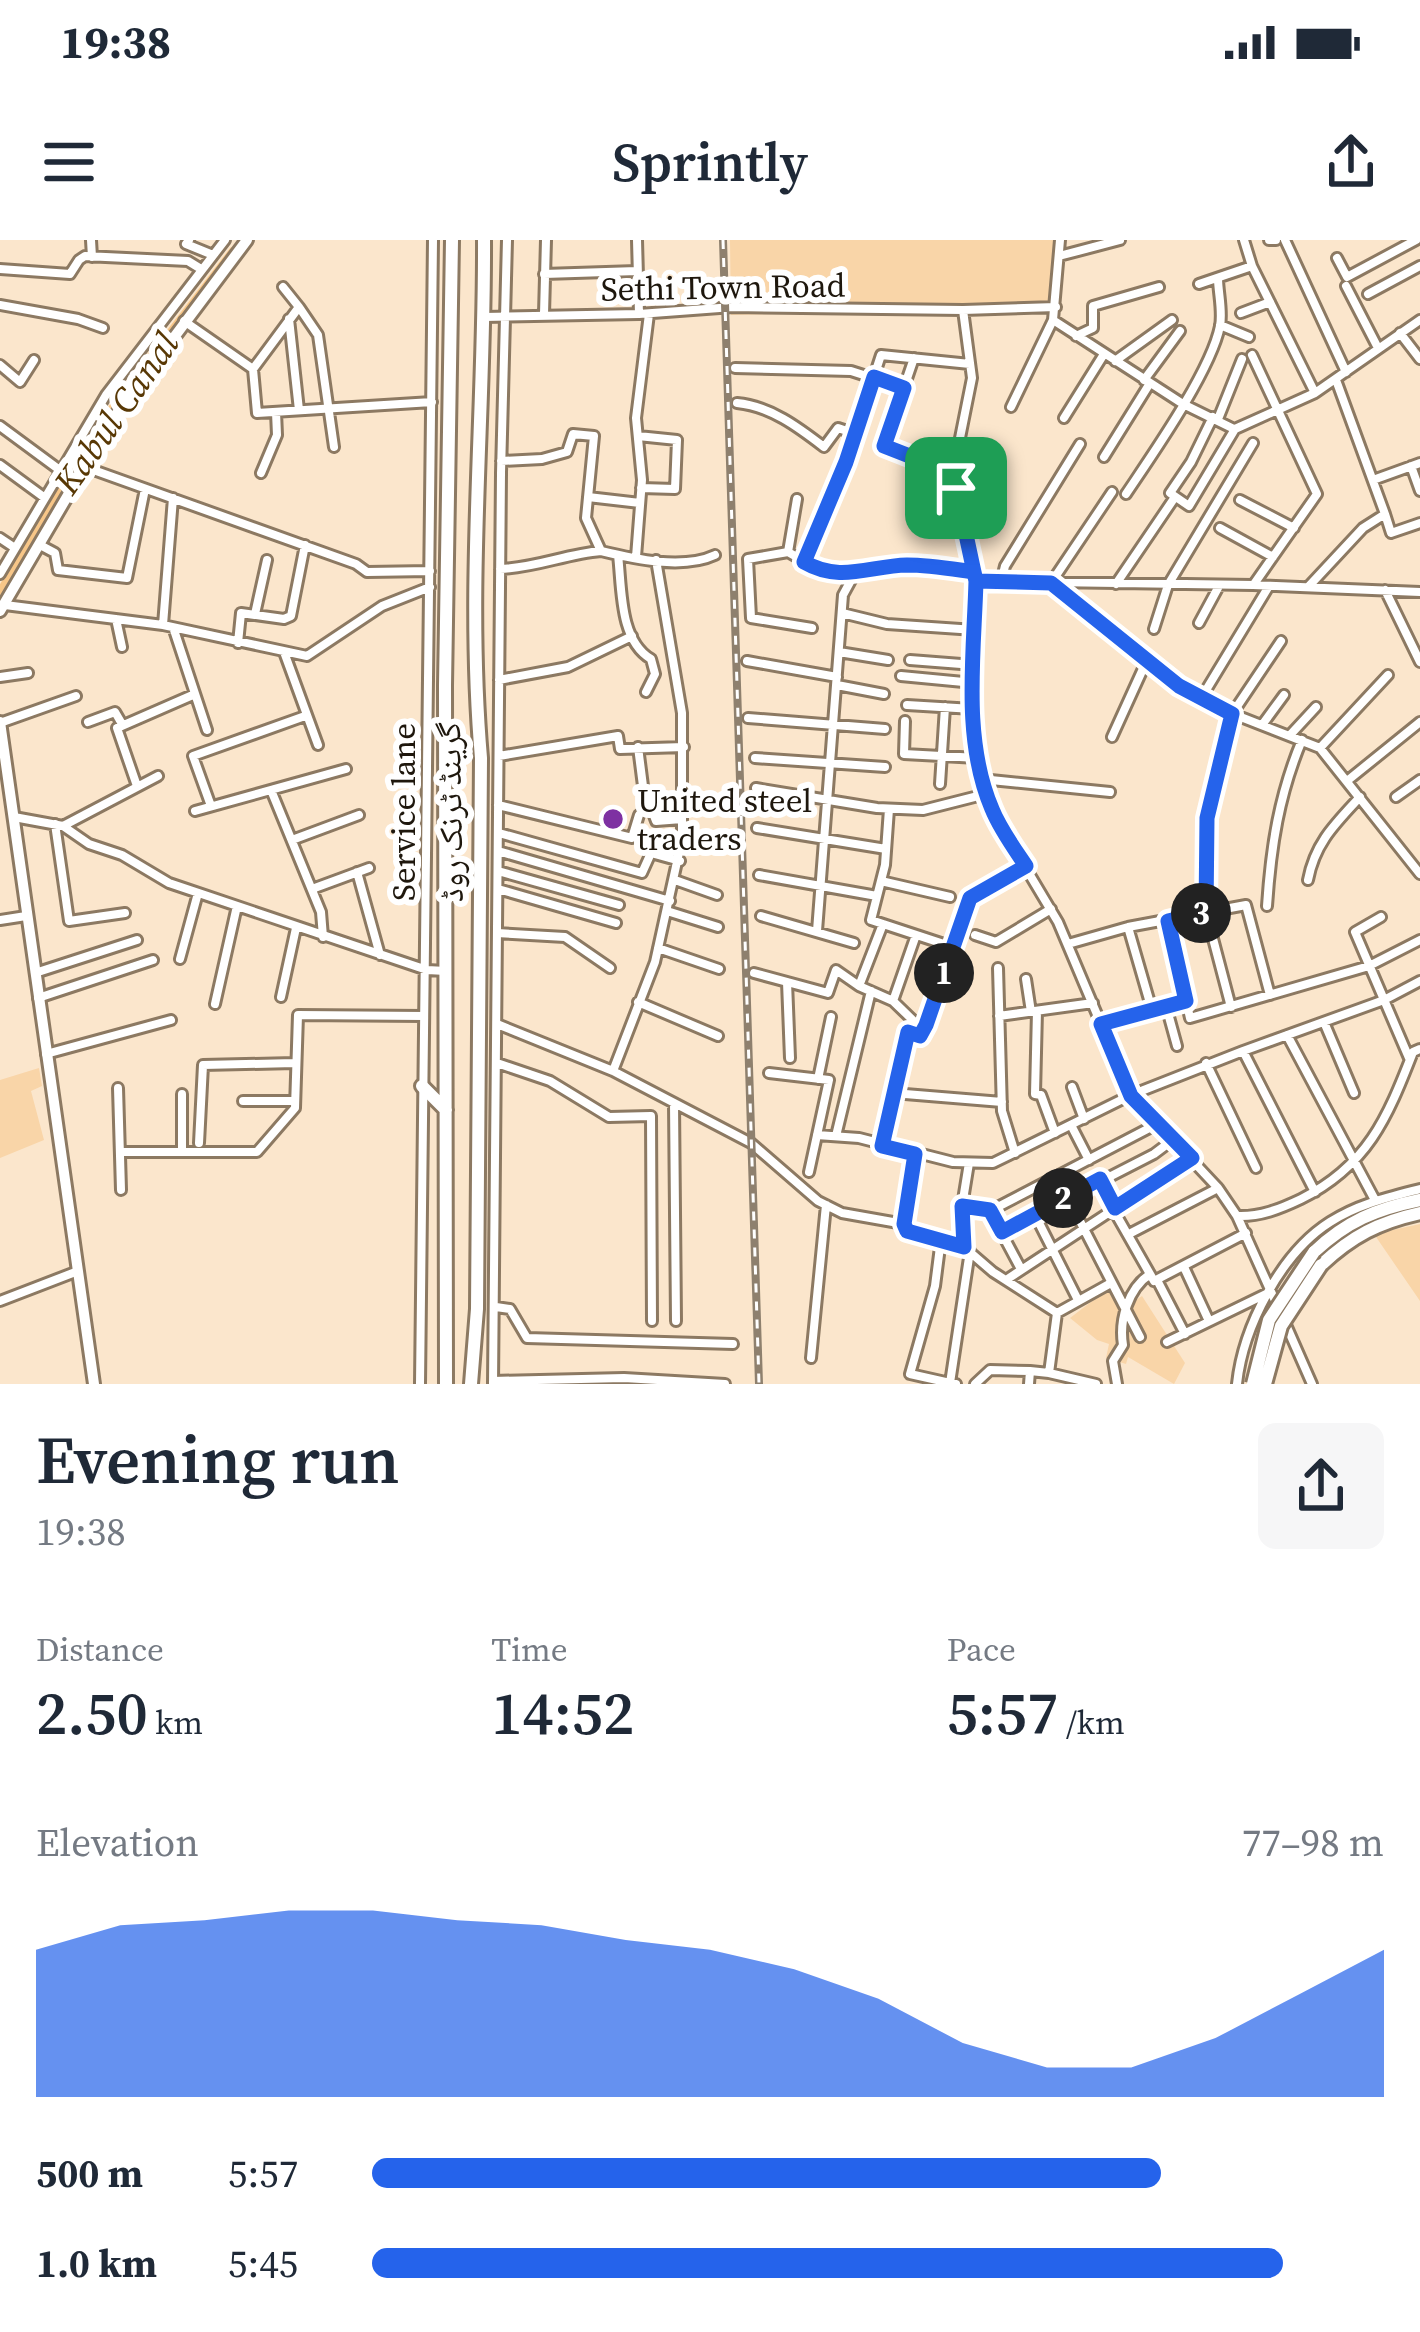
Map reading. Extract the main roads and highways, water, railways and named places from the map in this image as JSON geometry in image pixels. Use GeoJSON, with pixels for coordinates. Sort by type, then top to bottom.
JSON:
{"type":"FeatureCollection","features":[{"type":"Feature","properties":{"kind":"highway","name":"گرینڈ ٹرنک روڈ"},"geometry":{"type":"LineString","coordinates":[[444,1382],[445,685],[452,240]]}},
{"type":"Feature","properties":{"kind":"highway","name":"گرینڈ ٹرنک روڈ"},"geometry":{"type":"LineString","coordinates":[[473,1382],[481,758],[475,690],[475,586],[484,240]]}},
{"type":"Feature","properties":{"kind":"highway"},"geometry":{"type":"LineString","coordinates":[[422,1086],[446,1110]]}},
{"type":"Feature","properties":{"kind":"highway"},"geometry":{"type":"LineString","coordinates":[[1253,1384],[1269,1320],[1341,1227],[1377,1209],[1420,1201]]}},
{"type":"Feature","properties":{"kind":"highway"},"geometry":{"type":"LineString","coordinates":[[1265,1384],[1281,1326],[1318,1258],[1383,1221],[1420,1213]]}},
{"type":"Feature","properties":{"kind":"main road"},"geometry":{"type":"LineString","coordinates":[[2,608],[112,419],[247,240]]}},
{"type":"Feature","properties":{"kind":"main road"},"geometry":{"type":"LineString","coordinates":[[0,722],[5,790],[13,817],[94,1384]]}},
{"type":"Feature","properties":{"kind":"waterway","name":"Kabul Canal"},"geometry":{"type":"LineString","coordinates":[[0,592],[97,428],[233,251]]}},
{"type":"Feature","properties":{"kind":"railway"},"geometry":{"type":"LineString","coordinates":[[723,240],[759,1384]]}},
{"type":"Feature","properties":{"kind":"place","name":"United steel traders"},"geometry":{"type":"Point","coordinates":[613,819]}}]}
